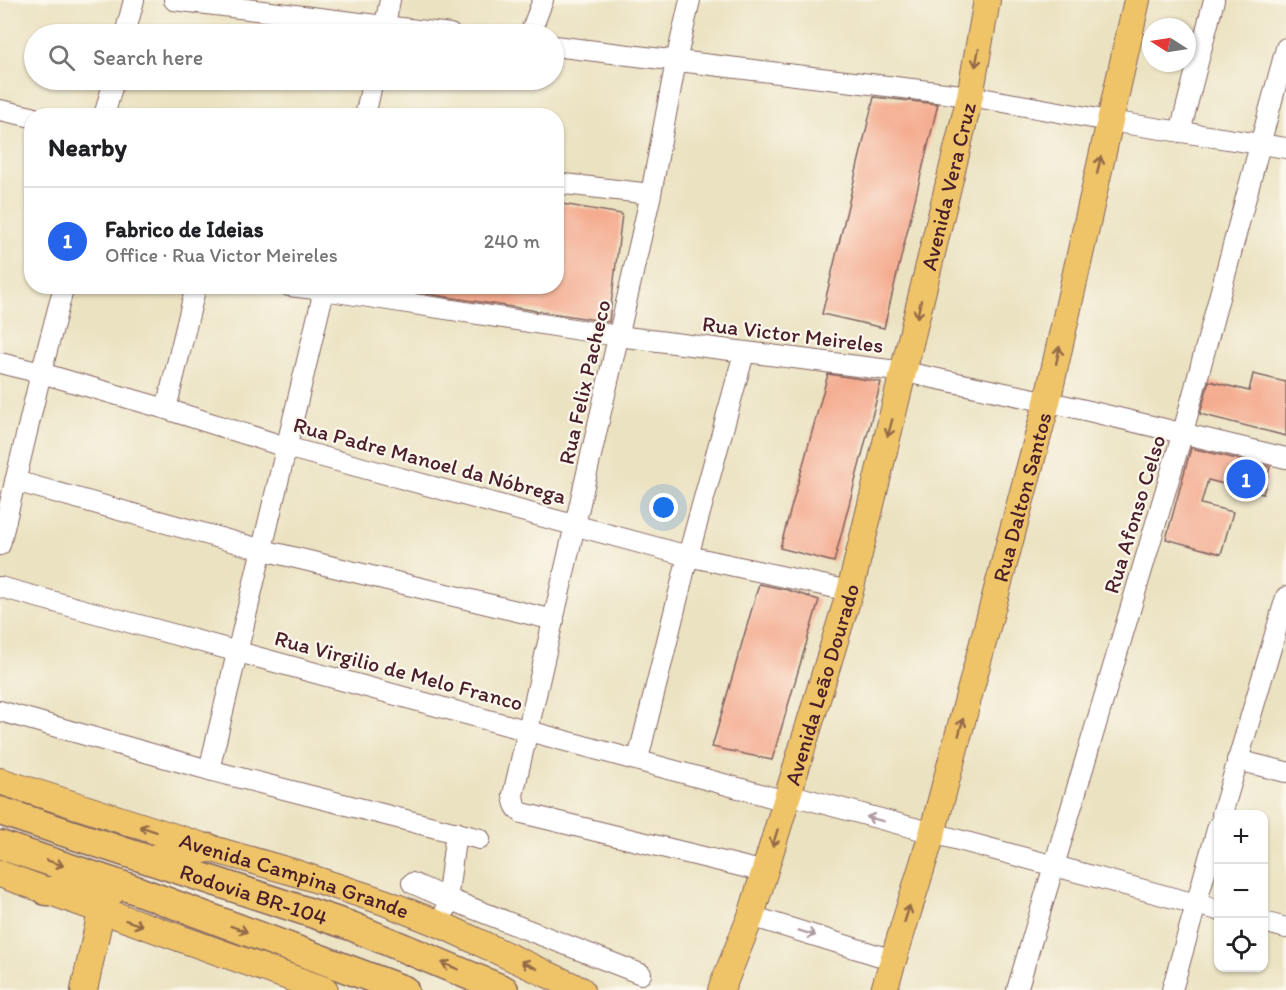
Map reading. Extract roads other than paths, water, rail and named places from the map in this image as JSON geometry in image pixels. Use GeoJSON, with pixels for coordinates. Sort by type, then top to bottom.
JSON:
{"type":"FeatureCollection","features":[{"type":"Feature","properties":{"kind":"highway","name":"Rodovia BR-104"},"geometry":{"type":"LineString","coordinates":[[0,811],[351,926],[504,990]]}},
{"type":"Feature","properties":{"kind":"highway","name":"Rodovia BR-104"},"geometry":{"type":"LineString","coordinates":[[0,845],[133,889],[404,990]]}},
{"type":"Feature","properties":{"kind":"highway"},"geometry":{"type":"LineString","coordinates":[[148,859],[209,848]]}},
{"type":"Feature","properties":{"kind":"highway"},"geometry":{"type":"LineString","coordinates":[[46,891],[133,889]]}},
{"type":"Feature","properties":{"kind":"main road","name":"Avenida Vera Cruz"},"geometry":{"type":"LineString","coordinates":[[904,372],[970,96],[987,0]]}},
{"type":"Feature","properties":{"kind":"main road","name":"Rua Dalton Santos"},"geometry":{"type":"LineString","coordinates":[[884,990],[932,834],[1047,402],[1137,0]]}},
{"type":"Feature","properties":{"kind":"main road","name":"Avenida Leão Dourado"},"geometry":{"type":"LineString","coordinates":[[721,990],[751,916],[850,591],[904,372]]}},
{"type":"Feature","properties":{"kind":"main road","name":"Avenida Campina Grande"},"geometry":{"type":"LineString","coordinates":[[0,781],[384,902],[444,926],[582,990]]}},
{"type":"Feature","properties":{"kind":"main road"},"geometry":{"type":"LineString","coordinates":[[0,874],[101,912],[325,990]]}},
{"type":"Feature","properties":{"kind":"main road"},"geometry":{"type":"LineString","coordinates":[[84,990],[101,912]]}},
{"type":"Feature","properties":{"kind":"street"},"geometry":{"type":"LineString","coordinates":[[128,24],[134,0]]}},
{"type":"Feature","properties":{"kind":"street"},"geometry":{"type":"LineString","coordinates":[[174,0],[336,24]]}},
{"type":"Feature","properties":{"kind":"street"},"geometry":{"type":"LineString","coordinates":[[385,24],[390,0]]}},
{"type":"Feature","properties":{"kind":"street"},"geometry":{"type":"LineString","coordinates":[[534,24],[543,0]]}},
{"type":"Feature","properties":{"kind":"street","name":"Rua Felix Pacheco"},"geometry":{"type":"LineString","coordinates":[[690,0],[651,194],[513,795],[516,809],[522,813],[765,872]]}},
{"type":"Feature","properties":{"kind":"street"},"geometry":{"type":"LineString","coordinates":[[1180,132],[1214,0]]}},
{"type":"Feature","properties":{"kind":"street"},"geometry":{"type":"LineString","coordinates":[[564,47],[970,96],[1109,121],[1286,148]]}},
{"type":"Feature","properties":{"kind":"street","name":"Rua Afonso Celso"},"geometry":{"type":"LineString","coordinates":[[1017,990],[1183,432],[1286,48]]}},
{"type":"Feature","properties":{"kind":"street"},"geometry":{"type":"LineString","coordinates":[[106,108],[111,90]]}},
{"type":"Feature","properties":{"kind":"street"},"geometry":{"type":"LineString","coordinates":[[367,108],[371,90]]}},
{"type":"Feature","properties":{"kind":"street"},"geometry":{"type":"LineString","coordinates":[[0,110],[24,115]]}},
{"type":"Feature","properties":{"kind":"street"},"geometry":{"type":"LineString","coordinates":[[564,184],[651,194]]}},
{"type":"Feature","properties":{"kind":"street"},"geometry":{"type":"LineString","coordinates":[[0,545],[40,373],[62,294]]}},
{"type":"Feature","properties":{"kind":"street"},"geometry":{"type":"LineString","coordinates":[[166,409],[194,294]]}},
{"type":"Feature","properties":{"kind":"street"},"geometry":{"type":"LineString","coordinates":[[209,770],[323,294]]}},
{"type":"Feature","properties":{"kind":"street","name":"Rua Victor Meireles"},"geometry":{"type":"LineString","coordinates":[[361,294],[618,336],[904,372],[1183,432],[1286,458]]}},
{"type":"Feature","properties":{"kind":"street"},"geometry":{"type":"LineString","coordinates":[[638,759],[688,556],[744,353]]}},
{"type":"Feature","properties":{"kind":"street","name":"Rua Padre Manoel da Nóbrega"},"geometry":{"type":"LineString","coordinates":[[0,363],[166,409],[286,447],[688,556],[850,591]]}},
{"type":"Feature","properties":{"kind":"street"},"geometry":{"type":"LineString","coordinates":[[15,481],[263,550],[554,620]]}},
{"type":"Feature","properties":{"kind":"street","name":"Rua Virgilio de Melo Franco"},"geometry":{"type":"LineString","coordinates":[[0,587],[238,653],[638,759],[1054,865],[1214,909]]}},
{"type":"Feature","properties":{"kind":"street"},"geometry":{"type":"LineString","coordinates":[[1223,810],[1237,760],[1282,624],[1286,597]]}},
{"type":"Feature","properties":{"kind":"street"},"geometry":{"type":"LineString","coordinates":[[0,711],[209,770],[480,839]]}},
{"type":"Feature","properties":{"kind":"street"},"geometry":{"type":"LineString","coordinates":[[1237,760],[1286,772]]}},
{"type":"Feature","properties":{"kind":"street"},"geometry":{"type":"LineString","coordinates":[[444,926],[456,832]]}},
{"type":"Feature","properties":{"kind":"street"},"geometry":{"type":"LineString","coordinates":[[1172,990],[1214,840]]}},
{"type":"Feature","properties":{"kind":"street"},"geometry":{"type":"LineString","coordinates":[[412,883],[640,974]]}},
{"type":"Feature","properties":{"kind":"street"},"geometry":{"type":"LineString","coordinates":[[751,916],[893,960]]}},
{"type":"Feature","properties":{"kind":"street"},"geometry":{"type":"LineString","coordinates":[[1268,923],[1286,928]]}},
{"type":"Feature","properties":{"kind":"place","name":"Fabrico de Ideias"},"geometry":{"type":"Point","coordinates":[1246,479]}}]}
